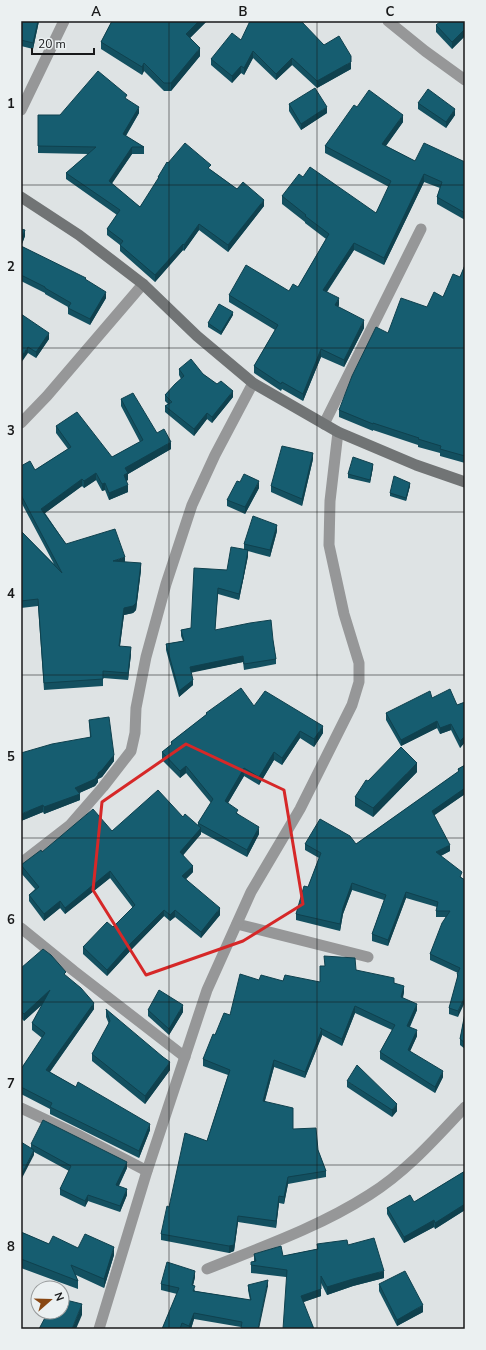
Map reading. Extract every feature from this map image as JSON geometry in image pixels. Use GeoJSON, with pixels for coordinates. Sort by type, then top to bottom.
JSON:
{"type":"FeatureCollection","features":[{"type":"Feature","properties":{"kind":"main road"},"geometry":{"type":"LineString","coordinates":[[21,197],[79,235],[143,284],[197,336],[253,383],[338,432],[416,465],[465,482]]}},
{"type":"Feature","properties":{"kind":"street"},"geometry":{"type":"LineString","coordinates":[[21,110],[64,21]]}},
{"type":"Feature","properties":{"kind":"street"},"geometry":{"type":"LineString","coordinates":[[388,21],[425,51],[465,80]]}},
{"type":"Feature","properties":{"kind":"street"},"geometry":{"type":"LineString","coordinates":[[324,424],[421,229]]}},
{"type":"Feature","properties":{"kind":"street"},"geometry":{"type":"LineString","coordinates":[[21,423],[47,396],[143,284]]}},
{"type":"Feature","properties":{"kind":"street"},"geometry":{"type":"LineString","coordinates":[[21,863],[70,825],[104,787],[131,751],[135,732],[136,708],[146,657],[166,584],[192,505],[215,455],[253,383]]}},
{"type":"Feature","properties":{"kind":"street"},"geometry":{"type":"LineString","coordinates":[[99,1329],[147,1171],[207,990],[251,892],[304,802],[352,705],[359,682],[359,663],[344,614],[329,545],[330,501],[338,432]]}},
{"type":"Feature","properties":{"kind":"street"},"geometry":{"type":"LineString","coordinates":[[237,924],[368,957]]}},
{"type":"Feature","properties":{"kind":"street"},"geometry":{"type":"LineString","coordinates":[[21,928],[185,1058]]}},
{"type":"Feature","properties":{"kind":"street"},"geometry":{"type":"LineString","coordinates":[[207,1269],[328,1219],[370,1194],[402,1171],[465,1107]]}},
{"type":"Feature","properties":{"kind":"street"},"geometry":{"type":"LineString","coordinates":[[21,1108],[78,1135],[147,1171]]}},
{"type":"Feature","properties":{"kind":"highlighted area"},"geometry":{"type":"Polygon","coordinates":[[[186,744],[284,790],[303,904],[243,941],[146,975],[93,890],[102,802],[186,744]]]}},
{"type":"Feature","properties":{"kind":"building"},"geometry":{"type":"Polygon","coordinates":[[[21,21],[38,21],[33,43],[21,40],[21,21]]]}},
{"type":"Feature","properties":{"kind":"building"},"geometry":{"type":"Polygon","coordinates":[[[112,21],[199,21],[186,34],[200,48],[171,83],[164,83],[144,63],[142,67],[101,42],[112,21]]]}},
{"type":"Feature","properties":{"kind":"building"},"geometry":{"type":"Polygon","coordinates":[[[250,21],[301,21],[324,45],[339,36],[351,56],[351,62],[317,81],[292,58],[276,74],[253,51],[244,68],[241,66],[232,76],[211,59],[232,33],[241,40],[250,21]]]}},
{"type":"Feature","properties":{"kind":"building"},"geometry":{"type":"Polygon","coordinates":[[[441,21],[465,21],[465,29],[452,42],[436,25],[441,21]]]}},
{"type":"Feature","properties":{"kind":"building"},"geometry":{"type":"Polygon","coordinates":[[[98,71],[127,95],[125,98],[139,107],[123,134],[144,147],[132,147],[109,181],[140,207],[167,162],[168,163],[185,143],[211,165],[208,168],[237,189],[243,182],[264,200],[228,245],[199,224],[184,245],[183,244],[155,275],[120,245],[123,241],[107,229],[120,210],[66,173],[96,147],[38,146],[38,115],[60,115],[98,71]]]}},
{"type":"Feature","properties":{"kind":"building"},"geometry":{"type":"Polygon","coordinates":[[[315,88],[327,107],[301,124],[289,104],[315,88]]]}},
{"type":"Feature","properties":{"kind":"building"},"geometry":{"type":"Polygon","coordinates":[[[428,89],[455,109],[446,122],[418,103],[428,89]]]}},
{"type":"Feature","properties":{"kind":"building"},"geometry":{"type":"Polygon","coordinates":[[[369,90],[403,115],[382,144],[415,161],[424,143],[465,162],[465,213],[437,197],[442,182],[424,174],[384,258],[354,243],[323,290],[339,298],[335,305],[364,320],[344,360],[321,349],[303,394],[282,382],[281,384],[254,366],[278,325],[229,295],[246,265],[289,291],[293,284],[298,287],[329,234],[282,196],[299,174],[303,177],[310,167],[376,213],[391,181],[325,146],[354,105],[357,107],[369,90]]]}},
{"type":"Feature","properties":{"kind":"building"},"geometry":{"type":"Polygon","coordinates":[[[21,229],[25,230],[21,241],[21,229]]]}},
{"type":"Feature","properties":{"kind":"building"},"geometry":{"type":"Polygon","coordinates":[[[21,246],[86,278],[85,279],[106,292],[90,319],[68,308],[71,303],[45,287],[21,275],[21,246]]]}},
{"type":"Feature","properties":{"kind":"building"},"geometry":{"type":"Polygon","coordinates":[[[465,265],[465,456],[440,449],[441,446],[373,424],[339,410],[352,376],[376,327],[388,333],[401,298],[427,307],[434,292],[443,297],[453,274],[460,277],[465,265]]]}},
{"type":"Feature","properties":{"kind":"building"},"geometry":{"type":"Polygon","coordinates":[[[219,304],[233,312],[221,332],[208,323],[219,304]]]}},
{"type":"Feature","properties":{"kind":"building"},"geometry":{"type":"Polygon","coordinates":[[[21,314],[49,333],[36,352],[28,347],[21,357],[21,314]]]}},
{"type":"Feature","properties":{"kind":"building"},"geometry":{"type":"Polygon","coordinates":[[[191,359],[203,374],[217,384],[221,381],[233,391],[212,417],[207,413],[194,429],[165,406],[172,402],[165,395],[184,376],[179,369],[191,359]]]}},
{"type":"Feature","properties":{"kind":"building"},"geometry":{"type":"Polygon","coordinates":[[[133,393],[157,433],[164,429],[171,442],[125,468],[128,473],[124,475],[128,485],[109,493],[105,483],[102,484],[96,473],[84,481],[82,479],[41,509],[66,544],[115,529],[125,557],[113,561],[141,563],[136,603],[133,606],[124,608],[119,646],[131,647],[128,673],[103,671],[103,679],[44,683],[38,599],[21,601],[21,531],[62,573],[21,495],[21,466],[30,461],[35,470],[71,447],[56,426],[77,412],[112,457],[143,440],[121,399],[133,393]]]}},
{"type":"Feature","properties":{"kind":"building"},"geometry":{"type":"Polygon","coordinates":[[[282,446],[313,453],[302,499],[271,486],[282,446]]]}},
{"type":"Feature","properties":{"kind":"building"},"geometry":{"type":"Polygon","coordinates":[[[353,457],[373,464],[370,480],[348,474],[353,457]]]}},
{"type":"Feature","properties":{"kind":"building"},"geometry":{"type":"Polygon","coordinates":[[[244,474],[259,481],[245,507],[227,500],[237,481],[240,482],[244,474]]]}},
{"type":"Feature","properties":{"kind":"building"},"geometry":{"type":"Polygon","coordinates":[[[394,476],[410,483],[406,498],[390,493],[394,476]]]}},
{"type":"Feature","properties":{"kind":"building"},"geometry":{"type":"Polygon","coordinates":[[[253,516],[277,525],[270,550],[244,544],[253,516]]]}},
{"type":"Feature","properties":{"kind":"building"},"geometry":{"type":"Polygon","coordinates":[[[231,547],[248,550],[243,578],[239,594],[218,588],[215,630],[271,620],[276,659],[244,664],[243,656],[190,667],[193,680],[179,691],[166,644],[184,641],[181,630],[191,628],[194,568],[227,570],[231,547]]]}},
{"type":"Feature","properties":{"kind":"building"},"geometry":{"type":"Polygon","coordinates":[[[241,688],[254,706],[265,691],[323,726],[314,739],[300,731],[282,758],[274,752],[259,777],[244,768],[225,801],[238,810],[236,813],[259,827],[247,850],[198,823],[213,799],[186,766],[180,771],[162,752],[172,744],[171,742],[207,714],[206,713],[241,688]]]}},
{"type":"Feature","properties":{"kind":"building"},"geometry":{"type":"Polygon","coordinates":[[[450,689],[457,705],[465,702],[465,736],[460,741],[451,724],[440,728],[437,721],[401,740],[386,713],[430,691],[432,698],[450,689]]]}},
{"type":"Feature","properties":{"kind":"building"},"geometry":{"type":"Polygon","coordinates":[[[109,717],[114,755],[98,773],[95,779],[75,788],[80,794],[44,807],[43,805],[21,814],[21,753],[52,744],[91,737],[89,720],[109,717]]]}},
{"type":"Feature","properties":{"kind":"building"},"geometry":{"type":"Polygon","coordinates":[[[401,747],[417,763],[373,808],[355,797],[366,780],[368,781],[401,747]]]}},
{"type":"Feature","properties":{"kind":"building"},"geometry":{"type":"Polygon","coordinates":[[[465,765],[465,788],[432,811],[450,845],[436,852],[462,872],[460,877],[465,880],[465,996],[458,1011],[449,1008],[458,975],[457,974],[460,968],[430,954],[442,923],[450,911],[436,911],[438,902],[406,892],[388,940],[372,934],[386,895],[352,883],[343,908],[340,924],[296,914],[304,886],[308,887],[321,853],[305,844],[320,819],[350,836],[356,844],[459,771],[458,769],[465,765]]]}},
{"type":"Feature","properties":{"kind":"building"},"geometry":{"type":"Polygon","coordinates":[[[158,790],[183,817],[185,814],[201,828],[180,852],[193,866],[182,876],[220,908],[201,932],[175,910],[170,915],[164,910],[107,970],[83,947],[107,922],[113,927],[135,905],[110,871],[65,908],[60,901],[44,914],[29,895],[39,887],[21,865],[41,850],[42,852],[93,809],[112,831],[158,790]]]}},
{"type":"Feature","properties":{"kind":"building"},"geometry":{"type":"Polygon","coordinates":[[[43,949],[51,955],[66,972],[64,974],[81,988],[94,1003],[46,1070],[76,1087],[78,1082],[150,1124],[139,1151],[50,1107],[52,1103],[21,1087],[21,1069],[45,1033],[32,1023],[50,990],[24,1014],[21,1011],[21,968],[43,949]]]}},
{"type":"Feature","properties":{"kind":"building"},"geometry":{"type":"Polygon","coordinates":[[[324,956],[355,958],[356,970],[394,978],[394,983],[404,986],[401,997],[417,1004],[407,1026],[417,1030],[408,1050],[443,1071],[435,1087],[380,1052],[395,1025],[355,1006],[342,1039],[322,1029],[305,1072],[274,1060],[263,1101],[293,1108],[293,1129],[316,1128],[318,1150],[326,1171],[288,1177],[284,1197],[279,1196],[276,1221],[238,1216],[234,1245],[229,1246],[161,1234],[167,1206],[169,1207],[185,1133],[207,1141],[230,1070],[203,1059],[213,1034],[215,1035],[224,1013],[230,1015],[240,974],[259,980],[261,975],[283,981],[285,975],[320,982],[320,966],[325,966],[324,956]]]}},
{"type":"Feature","properties":{"kind":"building"},"geometry":{"type":"Polygon","coordinates":[[[159,990],[183,1005],[169,1029],[148,1010],[159,990]]]}},
{"type":"Feature","properties":{"kind":"building"},"geometry":{"type":"Polygon","coordinates":[[[106,1009],[170,1062],[145,1096],[92,1054],[110,1021],[106,1009]]]}},
{"type":"Feature","properties":{"kind":"building"},"geometry":{"type":"Polygon","coordinates":[[[465,1013],[465,1043],[460,1039],[465,1013]]]}},
{"type":"Feature","properties":{"kind":"building"},"geometry":{"type":"Polygon","coordinates":[[[357,1065],[397,1104],[392,1110],[347,1081],[357,1065]]]}},
{"type":"Feature","properties":{"kind":"building"},"geometry":{"type":"Polygon","coordinates":[[[43,1120],[127,1162],[116,1185],[127,1189],[120,1206],[88,1195],[85,1201],[60,1189],[71,1166],[31,1144],[43,1120]]]}},
{"type":"Feature","properties":{"kind":"building"},"geometry":{"type":"Polygon","coordinates":[[[21,1142],[34,1150],[21,1175],[21,1142]]]}},
{"type":"Feature","properties":{"kind":"building"},"geometry":{"type":"Polygon","coordinates":[[[465,1171],[465,1204],[435,1223],[434,1220],[404,1237],[387,1208],[410,1195],[414,1202],[465,1171]]]}},
{"type":"Feature","properties":{"kind":"building"},"geometry":{"type":"Polygon","coordinates":[[[21,1232],[49,1244],[53,1236],[78,1248],[85,1234],[114,1247],[104,1279],[71,1265],[78,1281],[21,1259],[21,1232]]]}},
{"type":"Feature","properties":{"kind":"building"},"geometry":{"type":"Polygon","coordinates":[[[374,1238],[384,1271],[327,1287],[321,1276],[321,1289],[301,1296],[314,1329],[283,1329],[287,1270],[251,1265],[251,1262],[256,1261],[254,1254],[281,1246],[283,1256],[318,1249],[317,1244],[347,1240],[348,1245],[374,1238]]]}},
{"type":"Feature","properties":{"kind":"building"},"geometry":{"type":"Polygon","coordinates":[[[167,1262],[195,1271],[192,1285],[195,1286],[193,1291],[251,1300],[248,1285],[268,1280],[258,1329],[241,1329],[242,1322],[194,1313],[189,1326],[182,1323],[180,1329],[162,1329],[179,1288],[161,1284],[167,1262]]]}},
{"type":"Feature","properties":{"kind":"building"},"geometry":{"type":"Polygon","coordinates":[[[405,1271],[423,1305],[397,1320],[379,1284],[405,1271]]]}},
{"type":"Feature","properties":{"kind":"building"},"geometry":{"type":"Polygon","coordinates":[[[70,1301],[82,1304],[72,1329],[39,1329],[44,1320],[70,1320],[70,1301]]]}}]}
